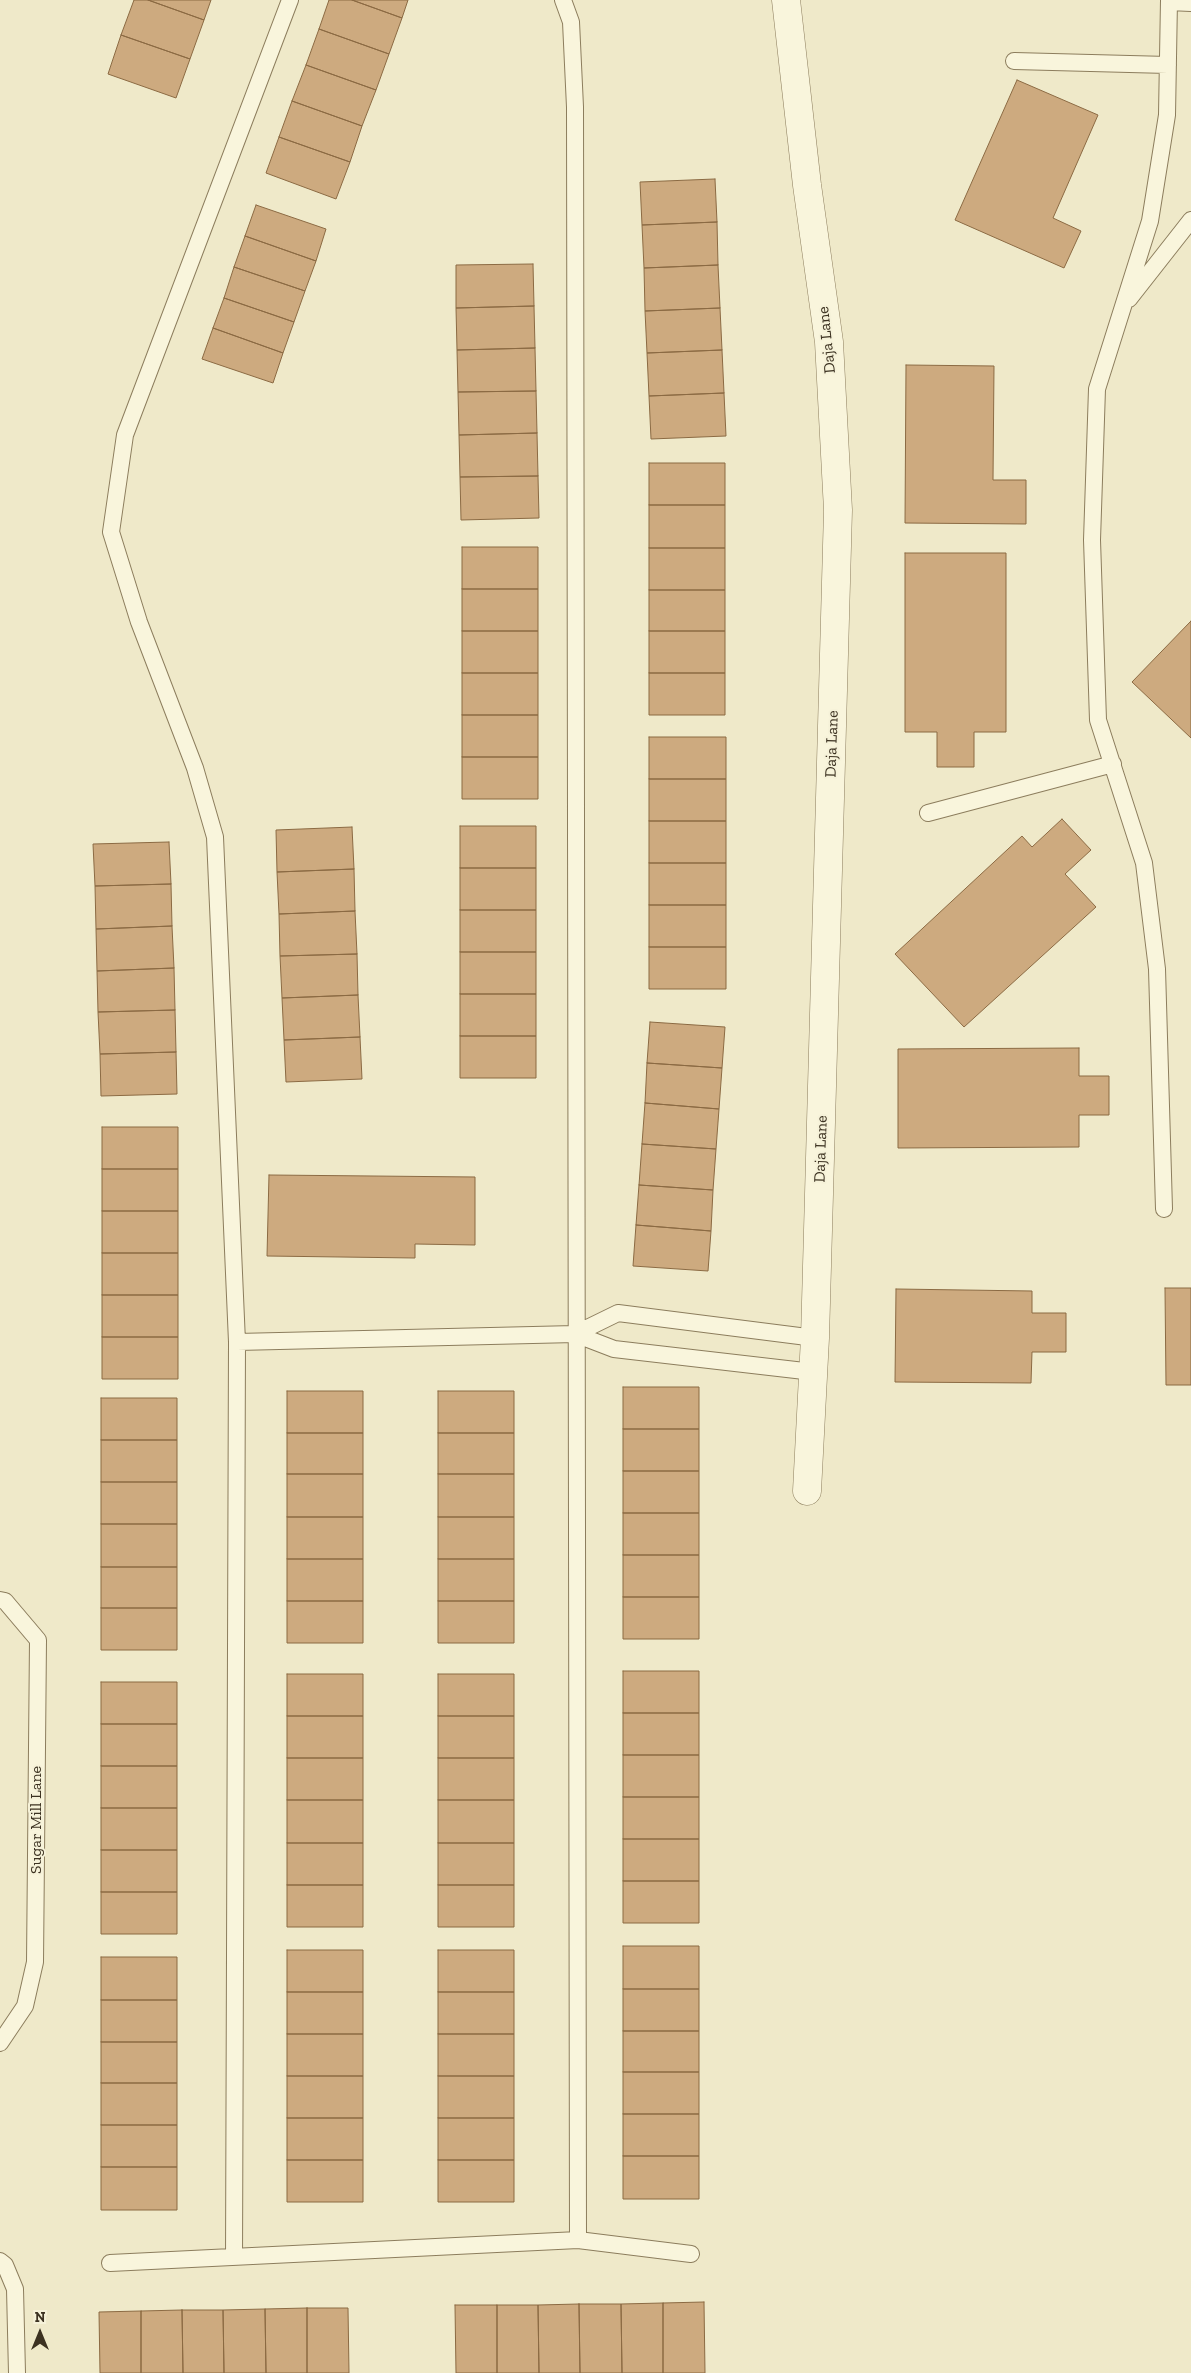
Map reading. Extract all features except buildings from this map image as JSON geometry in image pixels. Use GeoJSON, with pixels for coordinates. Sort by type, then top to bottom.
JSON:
{"type":"FeatureCollection","features":[{"type":"Feature","properties":{"kind":"street","name":"Daja Lane"},"geometry":{"type":"LineString","coordinates":[[786,0],[807,186],[829,342],[838,510],[815,1338],[807,1491]]}},
{"type":"Feature","properties":{"kind":"lane"},"geometry":{"type":"LineString","coordinates":[[234,2257],[237,1342],[215,837],[195,768],[139,622],[111,532],[125,435],[290,0]]}},
{"type":"Feature","properties":{"kind":"lane"},"geometry":{"type":"LineString","coordinates":[[563,0],[571,22],[575,107],[575,1334],[578,2240]]}},
{"type":"Feature","properties":{"kind":"lane"},"geometry":{"type":"LineString","coordinates":[[1164,1209],[1157,970],[1144,863],[1098,720],[1092,540],[1097,389],[1150,222],[1167,115],[1169,1],[1191,3]]}},
{"type":"Feature","properties":{"kind":"lane"},"geometry":{"type":"LineString","coordinates":[[1014,61],[1168,64]]}},
{"type":"Feature","properties":{"kind":"lane"},"geometry":{"type":"LineString","coordinates":[[1122,308],[1191,220]]}},
{"type":"Feature","properties":{"kind":"lane"},"geometry":{"type":"LineString","coordinates":[[928,812],[1113,764]]}},
{"type":"Feature","properties":{"kind":"lane"},"geometry":{"type":"LineString","coordinates":[[575,1334],[618,1313],[815,1338]]}},
{"type":"Feature","properties":{"kind":"lane"},"geometry":{"type":"LineString","coordinates":[[237,1342],[575,1334],[614,1349],[813,1372]]}},
{"type":"Feature","properties":{"kind":"lane","name":"Sugar Mill Lane"},"geometry":{"type":"LineString","coordinates":[[0,2043],[25,2006],[35,1962],[38,1640],[2,1600]]}},
{"type":"Feature","properties":{"kind":"lane"},"geometry":{"type":"LineString","coordinates":[[110,2263],[578,2240],[691,2254]]}},
{"type":"Feature","properties":{"kind":"lane"},"geometry":{"type":"LineString","coordinates":[[0,2261],[5,2265],[15,2289],[17,2373]]}}]}
